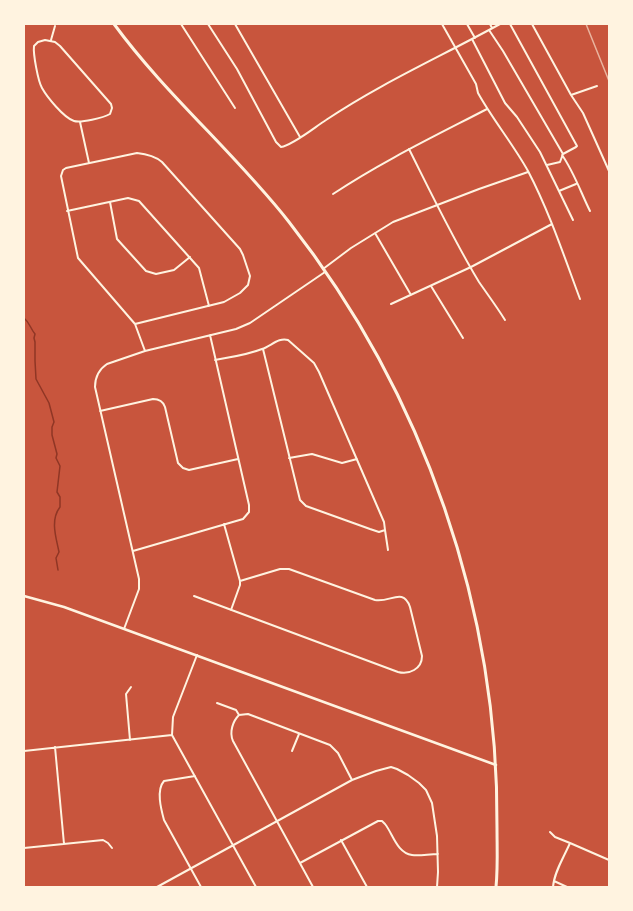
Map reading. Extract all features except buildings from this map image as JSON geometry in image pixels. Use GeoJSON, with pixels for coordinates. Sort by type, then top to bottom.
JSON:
{"type":"FeatureCollection","features":[{"type":"Feature","properties":{"kind":"main road"},"geometry":{"type":"LineString","coordinates":[[114,24],[139,56],[242,166],[272,201],[325,270],[370,342],[399,398],[425,456],[447,516],[467,582],[481,643],[492,716],[498,797],[496,887]]}},
{"type":"Feature","properties":{"kind":"street"},"geometry":{"type":"LineString","coordinates":[[181,24],[235,108]]}},
{"type":"Feature","properties":{"kind":"street"},"geometry":{"type":"LineString","coordinates":[[208,24],[237,69],[282,147],[286,146],[352,103],[500,24]]}},
{"type":"Feature","properties":{"kind":"street"},"geometry":{"type":"LineString","coordinates":[[235,24],[300,137]]}},
{"type":"Feature","properties":{"kind":"street"},"geometry":{"type":"LineString","coordinates":[[442,24],[476,84],[478,94],[517,152],[528,172],[552,224],[580,299]]}},
{"type":"Feature","properties":{"kind":"street"},"geometry":{"type":"LineString","coordinates":[[467,24],[475,38]]}},
{"type":"Feature","properties":{"kind":"street"},"geometry":{"type":"LineString","coordinates":[[490,24],[492,28]]}},
{"type":"Feature","properties":{"kind":"street"},"geometry":{"type":"LineString","coordinates":[[510,24],[576,145],[576,147],[562,154],[560,162],[547,165]]}},
{"type":"Feature","properties":{"kind":"street"},"geometry":{"type":"LineString","coordinates":[[532,24],[582,113],[609,171]]}},
{"type":"Feature","properties":{"kind":"street"},"geometry":{"type":"LineString","coordinates":[[50,40],[55,26]]}},
{"type":"Feature","properties":{"kind":"street"},"geometry":{"type":"LineString","coordinates":[[489,30],[503,51],[570,168],[576,184],[590,211]]}},
{"type":"Feature","properties":{"kind":"street"},"geometry":{"type":"LineString","coordinates":[[472,39],[505,103],[517,117],[540,152],[573,220]]}},
{"type":"Feature","properties":{"kind":"street"},"geometry":{"type":"LineString","coordinates":[[50,40],[60,46],[112,106],[112,111],[108,116],[80,122],[74,121],[66,116],[43,90],[34,48],[36,43],[50,40]]}},
{"type":"Feature","properties":{"kind":"street"},"geometry":{"type":"LineString","coordinates":[[571,95],[597,86]]}},
{"type":"Feature","properties":{"kind":"street"},"geometry":{"type":"LineString","coordinates":[[333,194],[352,181],[409,149],[487,108]]}},
{"type":"Feature","properties":{"kind":"street"},"geometry":{"type":"LineString","coordinates":[[80,122],[88,163]]}},
{"type":"Feature","properties":{"kind":"street"},"geometry":{"type":"LineString","coordinates":[[409,149],[437,206],[480,282],[505,320]]}},
{"type":"Feature","properties":{"kind":"street"},"geometry":{"type":"LineString","coordinates":[[135,324],[229,300],[246,288],[250,276],[240,249],[167,168],[152,156],[137,153],[66,168],[62,172],[61,181],[78,258],[135,324],[145,351]]}},
{"type":"Feature","properties":{"kind":"street"},"geometry":{"type":"LineString","coordinates":[[124,629],[139,589],[139,578],[95,387],[96,376],[102,367],[145,351],[236,329],[254,321],[325,270],[350,248],[393,222],[478,189],[528,172]]}},
{"type":"Feature","properties":{"kind":"street"},"geometry":{"type":"LineString","coordinates":[[559,191],[576,184]]}},
{"type":"Feature","properties":{"kind":"street"},"geometry":{"type":"LineString","coordinates":[[67,211],[128,198],[139,201],[199,268],[209,306]]}},
{"type":"Feature","properties":{"kind":"street"},"geometry":{"type":"LineString","coordinates":[[110,202],[118,241],[146,271],[156,274],[174,270],[190,257]]}},
{"type":"Feature","properties":{"kind":"street"},"geometry":{"type":"LineString","coordinates":[[391,304],[471,266],[552,224]]}},
{"type":"Feature","properties":{"kind":"street"},"geometry":{"type":"LineString","coordinates":[[375,233],[411,295]]}},
{"type":"Feature","properties":{"kind":"street"},"geometry":{"type":"LineString","coordinates":[[430,286],[463,338]]}},
{"type":"Feature","properties":{"kind":"street"},"geometry":{"type":"LineString","coordinates":[[133,551],[243,519],[249,512],[249,505],[210,335]]}},
{"type":"Feature","properties":{"kind":"street"},"geometry":{"type":"LineString","coordinates":[[215,360],[263,349],[279,340],[286,339],[314,363],[384,522],[388,550]]}},
{"type":"Feature","properties":{"kind":"street"},"geometry":{"type":"LineString","coordinates":[[263,349],[298,497],[302,503],[311,508],[379,532],[385,530]]}},
{"type":"Feature","properties":{"kind":"street"},"geometry":{"type":"LineString","coordinates":[[100,411],[153,398],[159,399],[165,406],[178,463],[182,468],[189,470],[238,458]]}},
{"type":"Feature","properties":{"kind":"street"},"geometry":{"type":"LineString","coordinates":[[289,458],[312,454],[342,463],[357,459]]}},
{"type":"Feature","properties":{"kind":"street"},"geometry":{"type":"LineString","coordinates":[[224,524],[240,580],[231,610]]}},
{"type":"Feature","properties":{"kind":"street"},"geometry":{"type":"LineString","coordinates":[[194,596],[398,672],[406,673],[413,671],[420,665],[422,660],[410,607],[407,600],[404,598],[398,597],[381,601],[376,600],[289,569],[280,569],[240,580]]}},
{"type":"Feature","properties":{"kind":"street"},"geometry":{"type":"LineString","coordinates":[[24,596],[64,607],[496,765]]}},
{"type":"Feature","properties":{"kind":"street"},"geometry":{"type":"LineString","coordinates":[[197,655],[174,717],[172,735],[256,887]]}},
{"type":"Feature","properties":{"kind":"street"},"geometry":{"type":"LineString","coordinates":[[130,740],[126,694],[131,687]]}},
{"type":"Feature","properties":{"kind":"street"},"geometry":{"type":"LineString","coordinates":[[217,703],[236,710],[240,715]]}},
{"type":"Feature","properties":{"kind":"street"},"geometry":{"type":"LineString","coordinates":[[313,887],[231,737],[231,730],[236,719],[240,715],[249,715],[328,743],[334,747],[352,780]]}},
{"type":"Feature","properties":{"kind":"street"},"geometry":{"type":"LineString","coordinates":[[292,751],[299,733]]}},
{"type":"Feature","properties":{"kind":"street"},"geometry":{"type":"LineString","coordinates":[[24,750],[172,735]]}},
{"type":"Feature","properties":{"kind":"street"},"geometry":{"type":"LineString","coordinates":[[55,747],[64,844]]}},
{"type":"Feature","properties":{"kind":"street"},"geometry":{"type":"LineString","coordinates":[[157,887],[352,780],[376,771],[391,768],[397,769],[419,783],[426,790],[432,803],[437,836],[437,887]]}},
{"type":"Feature","properties":{"kind":"street"},"geometry":{"type":"LineString","coordinates":[[195,776],[164,781],[161,784],[160,789],[164,820],[201,887]]}},
{"type":"Feature","properties":{"kind":"street"},"geometry":{"type":"LineString","coordinates":[[300,863],[378,821],[386,824],[399,847],[406,853],[412,855],[438,854]]}},
{"type":"Feature","properties":{"kind":"street"},"geometry":{"type":"LineString","coordinates":[[550,832],[555,837],[609,860]]}},
{"type":"Feature","properties":{"kind":"street"},"geometry":{"type":"LineString","coordinates":[[24,848],[103,840],[112,848]]}},
{"type":"Feature","properties":{"kind":"street"},"geometry":{"type":"LineString","coordinates":[[341,840],[367,887]]}},
{"type":"Feature","properties":{"kind":"street"},"geometry":{"type":"LineString","coordinates":[[553,887],[554,881],[570,844]]}},
{"type":"Feature","properties":{"kind":"street"},"geometry":{"type":"LineString","coordinates":[[24,863],[24,870]]}},
{"type":"Feature","properties":{"kind":"street"},"geometry":{"type":"LineString","coordinates":[[554,881],[567,887]]}},
{"type":"Feature","properties":{"kind":"waterway"},"geometry":{"type":"LineString","coordinates":[[24,318],[35,334],[36,379],[49,403],[54,422],[52,427],[52,435],[57,454],[56,458],[60,466],[57,492],[60,497],[60,507],[54,523],[59,552],[56,558],[58,570]]}},
{"type":"Feature","properties":{"kind":"railway"},"geometry":{"type":"LineString","coordinates":[[586,24],[609,81]]}}]}
